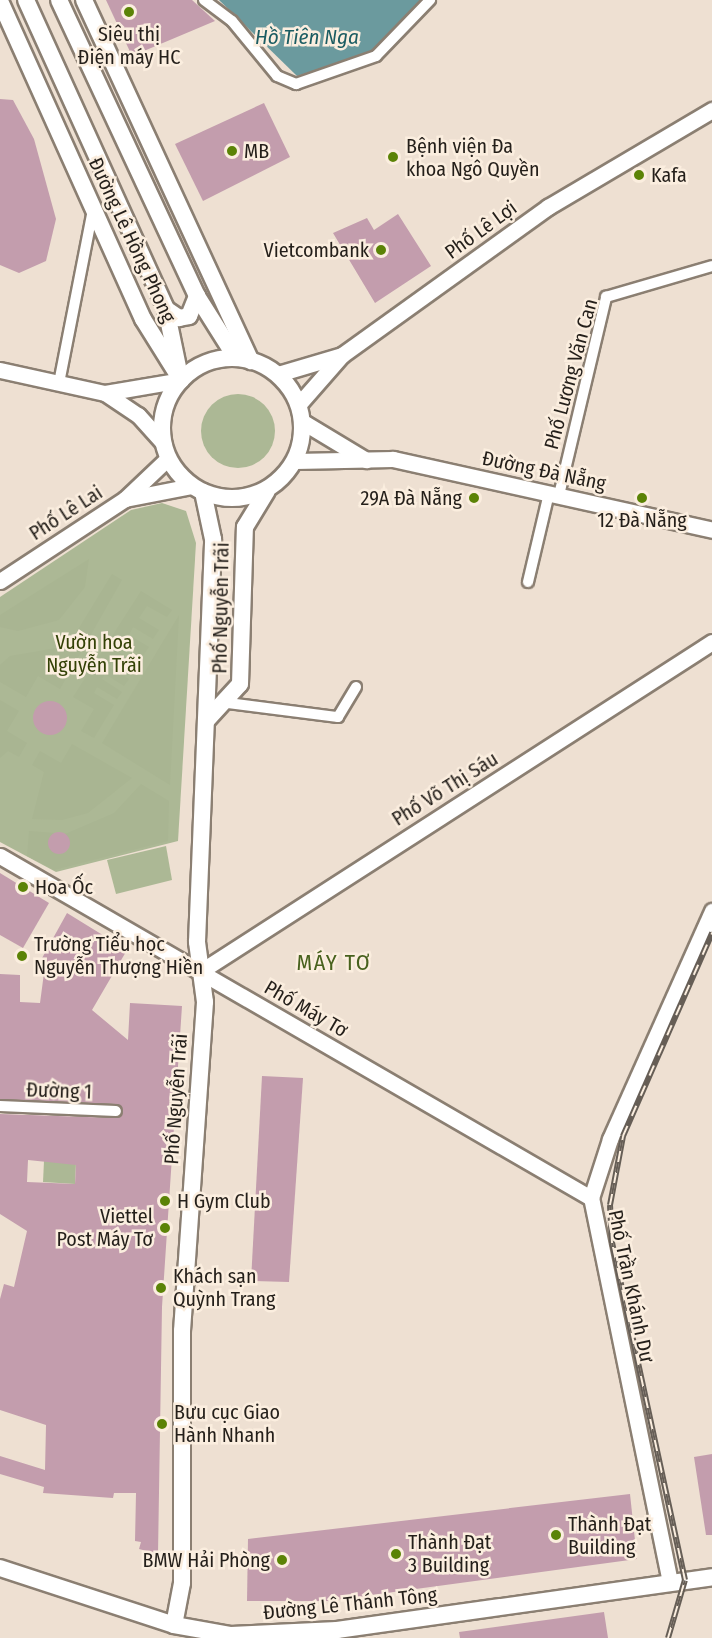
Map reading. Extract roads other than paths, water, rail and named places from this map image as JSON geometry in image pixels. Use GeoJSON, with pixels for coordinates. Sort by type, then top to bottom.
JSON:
{"type":"FeatureCollection","features":[{"type":"Feature","properties":{"kind":"main road","name":"Đường Lê Hồng Phong"},"geometry":{"type":"LineString","coordinates":[[26,0],[166,309],[181,380]]}},
{"type":"Feature","properties":{"kind":"main road","name":"Đường Lê Hồng Phong"},"geometry":{"type":"LineString","coordinates":[[59,0],[197,296],[244,359]]}},
{"type":"Feature","properties":{"kind":"main road","name":"Đường Lê Hồng Phong"},"geometry":{"type":"LineString","coordinates":[[0,2],[143,319],[181,380]]}},
{"type":"Feature","properties":{"kind":"main road"},"geometry":{"type":"LineString","coordinates":[[70,24],[87,7],[244,359]]}},
{"type":"Feature","properties":{"kind":"main road"},"geometry":{"type":"LineString","coordinates":[[21,47],[43,38]]}},
{"type":"Feature","properties":{"kind":"main road"},"geometry":{"type":"LineString","coordinates":[[166,309],[179,318],[189,316],[197,296]]}},
{"type":"Feature","properties":{"kind":"main road"},"geometry":{"type":"LineString","coordinates":[[244,359],[278,374],[298,404],[303,422],[295,461],[268,489],[236,499],[197,489],[166,451],[162,420],[181,380],[206,363],[244,359]]}},
{"type":"Feature","properties":{"kind":"main road","name":"Phố Nguyễn Trãi"},"geometry":{"type":"LineString","coordinates":[[174,1625],[182,1583],[182,1357],[205,1002],[197,924],[213,539],[197,489]]}},
{"type":"Feature","properties":{"kind":"main road","name":"Phố Nguyễn Trãi"},"geometry":{"type":"LineString","coordinates":[[206,721],[228,703],[240,684],[245,527],[268,489]]}},
{"type":"Feature","properties":{"kind":"main road","name":"Đường Lê Thánh Tông"},"geometry":{"type":"LineString","coordinates":[[0,1569],[174,1625],[231,1635],[283,1636],[712,1577]]}},
{"type":"Feature","properties":{"kind":"street"},"geometry":{"type":"LineString","coordinates":[[204,0],[232,21],[277,75],[296,84],[376,56],[430,0]]}},
{"type":"Feature","properties":{"kind":"street","name":"Phố Lê Lợi"},"geometry":{"type":"LineString","coordinates":[[298,404],[342,355],[548,207],[712,110]]}},
{"type":"Feature","properties":{"kind":"street"},"geometry":{"type":"LineString","coordinates":[[59,383],[93,209]]}},
{"type":"Feature","properties":{"kind":"street","name":"Phố Lương Văn Can"},"geometry":{"type":"LineString","coordinates":[[554,494],[606,297],[712,266]]}},
{"type":"Feature","properties":{"kind":"street","name":"Phố Lê Lợi"},"geometry":{"type":"LineString","coordinates":[[278,374],[342,355]]}},
{"type":"Feature","properties":{"kind":"street"},"geometry":{"type":"LineString","coordinates":[[0,370],[105,393],[138,415],[166,451]]}},
{"type":"Feature","properties":{"kind":"street"},"geometry":{"type":"LineString","coordinates":[[105,393],[181,380]]}},
{"type":"Feature","properties":{"kind":"street"},"geometry":{"type":"LineString","coordinates":[[303,422],[366,460]]}},
{"type":"Feature","properties":{"kind":"street","name":"Phố Lê Lai"},"geometry":{"type":"LineString","coordinates":[[0,581],[125,499],[166,451]]}},
{"type":"Feature","properties":{"kind":"street","name":"Đường Đà Nẵng"},"geometry":{"type":"LineString","coordinates":[[295,461],[393,459],[712,530]]}},
{"type":"Feature","properties":{"kind":"street","name":"Phố Lê Lai"},"geometry":{"type":"LineString","coordinates":[[125,499],[197,489]]}},
{"type":"Feature","properties":{"kind":"street"},"geometry":{"type":"LineString","coordinates":[[528,582],[554,494]]}},
{"type":"Feature","properties":{"kind":"street","name":"Phố Võ Thị Sáu"},"geometry":{"type":"LineString","coordinates":[[201,971],[712,642]]}},
{"type":"Feature","properties":{"kind":"street"},"geometry":{"type":"LineString","coordinates":[[228,703],[338,717],[356,687]]}},
{"type":"Feature","properties":{"kind":"street","name":"Phố Máy Tơ"},"geometry":{"type":"LineString","coordinates":[[0,856],[591,1198]]}},
{"type":"Feature","properties":{"kind":"street","name":"Phố Trần Khánh Dư"},"geometry":{"type":"LineString","coordinates":[[670,1582],[591,1198],[610,1139],[712,911]]}},
{"type":"Feature","properties":{"kind":"street","name":"Đường 1"},"geometry":{"type":"LineString","coordinates":[[0,1106],[116,1111]]}},
{"type":"Feature","properties":{"kind":"water","name":"Hồ Tiên Nga"},"geometry":{"type":"Polygon","coordinates":[[[219,0],[424,0],[369,53],[297,76],[219,0]]]}},
{"type":"Feature","properties":{"kind":"railway"},"geometry":{"type":"LineString","coordinates":[[668,1638],[685,1580],[612,1243],[610,1205],[623,1136],[712,933]]}},
{"type":"Feature","properties":{"kind":"place","name":"Siêu thị Điện máy HC"},"geometry":{"type":"Point","coordinates":[129,12]}},
{"type":"Feature","properties":{"kind":"place","name":"MB"},"geometry":{"type":"Point","coordinates":[232,151]}},
{"type":"Feature","properties":{"kind":"place","name":"Bệnh viện Đa khoa Ngô Quyền"},"geometry":{"type":"Point","coordinates":[393,157]}},
{"type":"Feature","properties":{"kind":"place","name":"Kafa"},"geometry":{"type":"Point","coordinates":[639,175]}},
{"type":"Feature","properties":{"kind":"place","name":"Vietcombank"},"geometry":{"type":"Point","coordinates":[381,250]}},
{"type":"Feature","properties":{"kind":"place","name":"29A Đà Nẵng"},"geometry":{"type":"Point","coordinates":[474,498]}},
{"type":"Feature","properties":{"kind":"place","name":"12 Đà Nẵng"},"geometry":{"type":"Point","coordinates":[642,498]}},
{"type":"Feature","properties":{"kind":"place","name":"Hoa Ốc"},"geometry":{"type":"Point","coordinates":[23,887]}},
{"type":"Feature","properties":{"kind":"place","name":"Trường Tiểu học Nguyễn Thượng Hiền"},"geometry":{"type":"Point","coordinates":[22,956]}},
{"type":"Feature","properties":{"kind":"place","name":"H Gym Club"},"geometry":{"type":"Point","coordinates":[165,1201]}},
{"type":"Feature","properties":{"kind":"place","name":"Viettel Post Máy Tơ"},"geometry":{"type":"Point","coordinates":[165,1228]}},
{"type":"Feature","properties":{"kind":"place","name":"Khách sạn Quỳnh Trang"},"geometry":{"type":"Point","coordinates":[161,1288]}},
{"type":"Feature","properties":{"kind":"place","name":"Bưu cục Giao Hành Nhanh"},"geometry":{"type":"Point","coordinates":[162,1424]}},
{"type":"Feature","properties":{"kind":"place","name":"Thành Đạt Building"},"geometry":{"type":"Point","coordinates":[556,1535]}},
{"type":"Feature","properties":{"kind":"place","name":"Thành Đạt 3 Building"},"geometry":{"type":"Point","coordinates":[396,1554]}},
{"type":"Feature","properties":{"kind":"place","name":"BMW Hải Phòng"},"geometry":{"type":"Point","coordinates":[282,1560]}},
{"type":"Feature","properties":{"kind":"district","name":"MÁY TƠ"},"geometry":{"type":"Point","coordinates":[334,963]}},
{"type":"Feature","properties":{"kind":"park label","name":"Vườn hoa Nguyễn Trãi"},"geometry":{"type":"Point","coordinates":[94,654]}}]}
